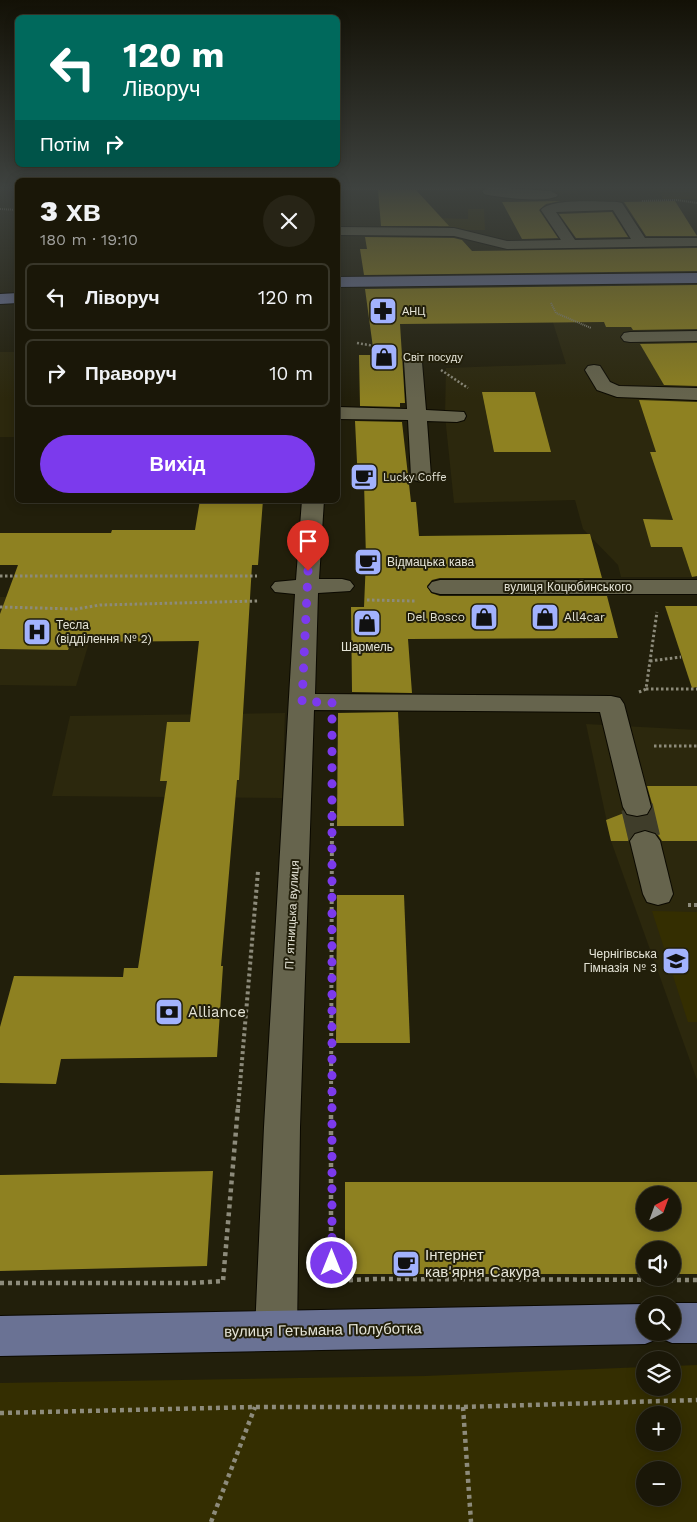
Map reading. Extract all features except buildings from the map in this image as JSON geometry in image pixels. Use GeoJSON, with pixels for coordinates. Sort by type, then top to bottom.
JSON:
{"type":"FeatureCollection","features":[{"type":"Feature","properties":{"kind":"main road"},"geometry":{"type":"LineString","coordinates":[[340,282],[697,278]]}},
{"type":"Feature","properties":{"kind":"main road"},"geometry":{"type":"LineString","coordinates":[[0,286],[15,286]]}},
{"type":"Feature","properties":{"kind":"main road"},"geometry":{"type":"LineString","coordinates":[[340,292],[697,288]]}},
{"type":"Feature","properties":{"kind":"main road"},"geometry":{"type":"LineString","coordinates":[[0,299],[15,298]]}},
{"type":"Feature","properties":{"kind":"main road"},"geometry":{"type":"LineString","coordinates":[[681,1323],[697,1323]]}},
{"type":"Feature","properties":{"kind":"main road","name":"вулиця Гетьмана Полуботка"},"geometry":{"type":"LineString","coordinates":[[0,1336],[636,1324]]}},
{"type":"Feature","properties":{"kind":"street"},"geometry":{"type":"LineString","coordinates":[[630,336],[697,336]]}},
{"type":"Feature","properties":{"kind":"street"},"geometry":{"type":"LineString","coordinates":[[413,362],[421,476]]}},
{"type":"Feature","properties":{"kind":"street"},"geometry":{"type":"LineString","coordinates":[[594,370],[603,386],[617,391],[697,394]]}},
{"type":"Feature","properties":{"kind":"street"},"geometry":{"type":"LineString","coordinates":[[340,413],[457,416]]}},
{"type":"Feature","properties":{"kind":"street","name":"Пʼятницька вулиця"},"geometry":{"type":"LineString","coordinates":[[276,1331],[282,1127],[302,702],[285,583],[312,503]]}},
{"type":"Feature","properties":{"kind":"street"},"geometry":{"type":"LineString","coordinates":[[285,583],[342,586]]}},
{"type":"Feature","properties":{"kind":"street","name":"вулиця Коцюбинського"},"geometry":{"type":"LineString","coordinates":[[440,587],[697,587]]}},
{"type":"Feature","properties":{"kind":"street"},"geometry":{"type":"LineString","coordinates":[[302,702],[611,704],[637,808]]}},
{"type":"Feature","properties":{"kind":"street"},"geometry":{"type":"LineString","coordinates":[[645,841],[658,894]]}},
{"type":"Feature","properties":{"kind":"path"},"geometry":{"type":"LineString","coordinates":[[549,301],[556,313],[591,328]]}},
{"type":"Feature","properties":{"kind":"path"},"geometry":{"type":"LineString","coordinates":[[0,576],[285,583]]}},
{"type":"Feature","properties":{"kind":"path"},"geometry":{"type":"LineString","coordinates":[[0,607],[76,609],[100,605],[262,601]]}},
{"type":"Feature","properties":{"kind":"path"},"geometry":{"type":"LineString","coordinates":[[646,689],[658,610]]}},
{"type":"Feature","properties":{"kind":"path"},"geometry":{"type":"LineString","coordinates":[[650,661],[681,657]]}},
{"type":"Feature","properties":{"kind":"path"},"geometry":{"type":"LineString","coordinates":[[611,704],[646,689],[697,689]]}},
{"type":"Feature","properties":{"kind":"path"},"geometry":{"type":"LineString","coordinates":[[621,745],[697,746]]}},
{"type":"Feature","properties":{"kind":"path"},"geometry":{"type":"LineString","coordinates":[[332,801],[331,1281],[374,1279],[697,1280]]}},
{"type":"Feature","properties":{"kind":"path"},"geometry":{"type":"LineString","coordinates":[[0,1283],[192,1283],[223,1281],[258,867]]}},
{"type":"Feature","properties":{"kind":"path"},"geometry":{"type":"LineString","coordinates":[[0,1413],[254,1407],[463,1407],[697,1400]]}},
{"type":"Feature","properties":{"kind":"path"},"geometry":{"type":"LineString","coordinates":[[211,1522],[254,1407]]}},
{"type":"Feature","properties":{"kind":"path"},"geometry":{"type":"LineString","coordinates":[[463,1407],[472,1522]]}},
{"type":"Feature","properties":{"kind":"shaded area"},"geometry":{"type":"Polygon","coordinates":[[[697,293],[697,577],[621,577],[618,565],[583,529],[575,500],[454,503],[445,416],[446,368],[566,364],[544,294],[697,293]]]}},
{"type":"Feature","properties":{"kind":"shaded area"},"geometry":{"type":"Polygon","coordinates":[[[0,352],[15,352],[15,437],[0,437],[0,352]]]}},
{"type":"Feature","properties":{"kind":"shaded area"},"geometry":{"type":"Polygon","coordinates":[[[103,596],[76,686],[0,685],[0,597],[103,596]]]}},
{"type":"Feature","properties":{"kind":"shaded area"},"geometry":{"type":"Polygon","coordinates":[[[285,713],[282,798],[52,796],[70,716],[285,713]]]}},
{"type":"Feature","properties":{"kind":"shaded area","name":"Чернігівська Гімназія № 3"},"geometry":{"type":"Polygon","coordinates":[[[586,724],[697,730],[697,1080],[611,841],[586,724]]]}},
{"type":"Feature","properties":{"kind":"shaded area"},"geometry":{"type":"Polygon","coordinates":[[[652,911],[697,912],[697,1022],[688,1022],[652,911]]]}},
{"type":"Feature","properties":{"kind":"shaded area"},"geometry":{"type":"Polygon","coordinates":[[[697,1365],[697,1522],[0,1522],[0,1383],[425,1376],[636,1367],[636,1396],[681,1396],[681,1366],[697,1365]]]}},
{"type":"Feature","properties":{"kind":"tunnel"},"geometry":{"type":"LineString","coordinates":[[637,807],[645,841]]}},
{"type":"Feature","properties":{"kind":"place","name":"АНЦ"},"geometry":{"type":"Point","coordinates":[383,311]}},
{"type":"Feature","properties":{"kind":"place","name":"Світ посуду"},"geometry":{"type":"Point","coordinates":[384,357]}},
{"type":"Feature","properties":{"kind":"place","name":"Lucky Coffe"},"geometry":{"type":"Point","coordinates":[364,477]}},
{"type":"Feature","properties":{"kind":"place","name":"Відмацька кава"},"geometry":{"type":"Point","coordinates":[368,562]}},
{"type":"Feature","properties":{"kind":"place","name":"Del Bosco"},"geometry":{"type":"Point","coordinates":[484,617]}},
{"type":"Feature","properties":{"kind":"place","name":"All4car"},"geometry":{"type":"Point","coordinates":[545,617]}},
{"type":"Feature","properties":{"kind":"place","name":"Шармель"},"geometry":{"type":"Point","coordinates":[367,623]}},
{"type":"Feature","properties":{"kind":"place","name":"Тесла (відділення № 2)"},"geometry":{"type":"Point","coordinates":[37,632]}},
{"type":"Feature","properties":{"kind":"place","name":"Чернігівська Гімназія № 3"},"geometry":{"type":"Point","coordinates":[676,961]}},
{"type":"Feature","properties":{"kind":"place","name":"Alliance"},"geometry":{"type":"Point","coordinates":[169,1012]}},
{"type":"Feature","properties":{"kind":"place","name":"Інтернет кав'ярня Сакура"},"geometry":{"type":"Point","coordinates":[406,1264]}},
{"type":"Feature","properties":{"kind":"route"},"geometry":{"type":"LineString","coordinates":[[308,571],[302,702],[332,702],[332,1263]]}}]}
